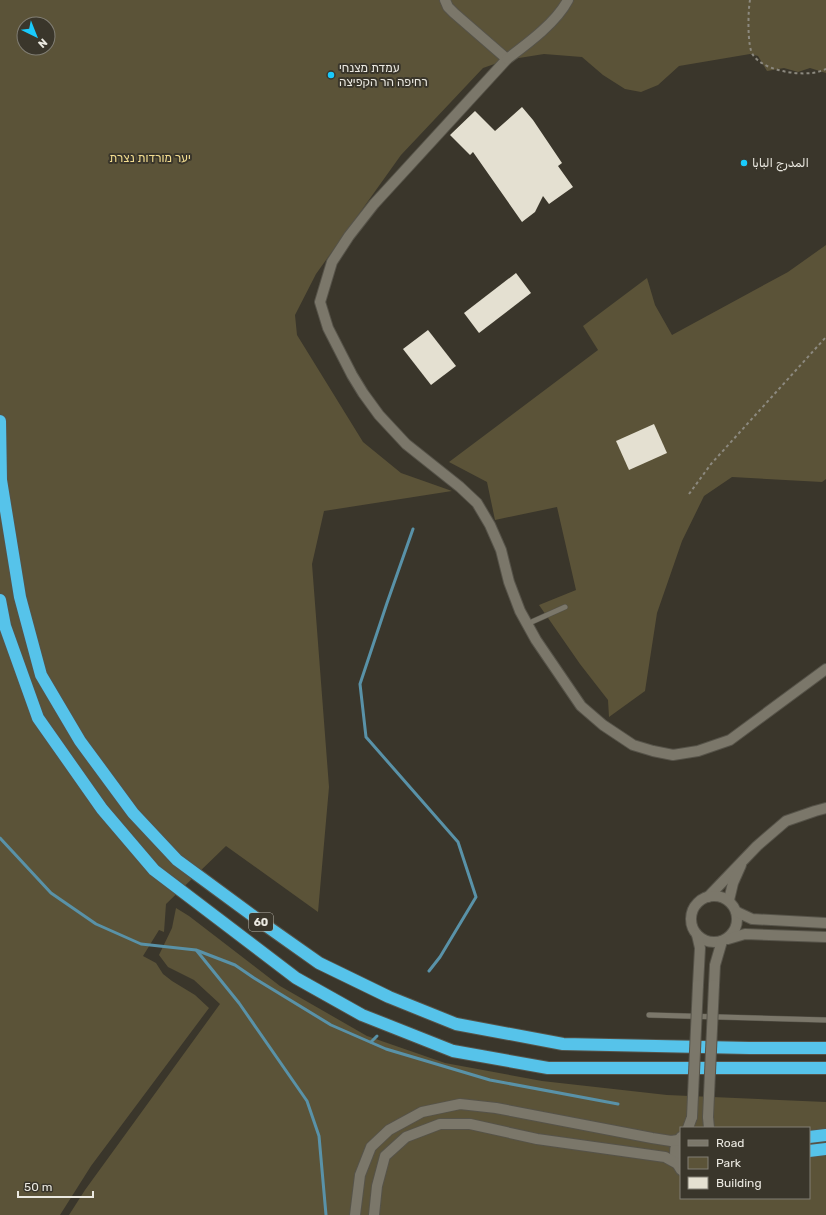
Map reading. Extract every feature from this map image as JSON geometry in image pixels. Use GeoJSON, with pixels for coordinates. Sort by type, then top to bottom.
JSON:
{"type":"FeatureCollection","features":[{"type":"Feature","properties":{"kind":"highway","name":"60"},"geometry":{"type":"LineString","coordinates":[[0,421],[1,480],[20,596],[41,675],[80,741],[133,812],[177,860],[319,963],[390,997],[456,1024],[563,1044],[741,1048],[826,1048]]}},
{"type":"Feature","properties":{"kind":"highway","name":"60"},"geometry":{"type":"LineString","coordinates":[[0,600],[4,626],[38,718],[102,809],[154,870],[296,978],[362,1015],[453,1051],[548,1068],[826,1068]]}},
{"type":"Feature","properties":{"kind":"highway"},"geometry":{"type":"LineString","coordinates":[[810,1137],[826,1135]]}},
{"type":"Feature","properties":{"kind":"highway"},"geometry":{"type":"LineString","coordinates":[[810,1151],[826,1149]]}},
{"type":"Feature","properties":{"kind":"street"},"geometry":{"type":"LineString","coordinates":[[445,0],[454,14],[507,60]]}},
{"type":"Feature","properties":{"kind":"street"},"geometry":{"type":"LineString","coordinates":[[568,0],[564,8],[533,40],[507,60],[374,204],[349,236],[332,262],[320,302],[328,328],[352,375],[379,415],[406,444],[477,502],[490,525],[501,550],[508,582],[520,611],[536,640],[581,706],[603,725],[634,745],[653,751],[673,754],[698,751],[730,740],[826,669]]}},
{"type":"Feature","properties":{"kind":"street"},"geometry":{"type":"LineString","coordinates":[[708,897],[743,859],[786,821],[826,808]]}},
{"type":"Feature","properties":{"kind":"street"},"geometry":{"type":"LineString","coordinates":[[728,900],[733,882],[743,859]]}},
{"type":"Feature","properties":{"kind":"street"},"geometry":{"type":"LineString","coordinates":[[688,1127],[692,1117],[700,948],[697,935],[691,921],[695,906],[701,900],[715,896],[728,900],[734,906],[738,919],[737,927],[732,934],[724,940],[715,965],[708,1117],[709,1127]]}},
{"type":"Feature","properties":{"kind":"street"},"geometry":{"type":"LineString","coordinates":[[737,912],[752,919],[826,923]]}},
{"type":"Feature","properties":{"kind":"street"},"geometry":{"type":"LineString","coordinates":[[697,935],[703,940],[711,942],[744,934],[826,937]]}},
{"type":"Feature","properties":{"kind":"street"},"geometry":{"type":"LineString","coordinates":[[355,1215],[360,1175],[370,1147],[389,1130],[422,1112],[460,1104],[496,1108],[652,1138],[671,1141],[680,1139]]}},
{"type":"Feature","properties":{"kind":"street"},"geometry":{"type":"LineString","coordinates":[[374,1215],[377,1186],[385,1156],[406,1137],[440,1124],[470,1124],[537,1139],[665,1157],[679,1166]]}},
{"type":"Feature","properties":{"kind":"street"},"geometry":{"type":"LineString","coordinates":[[679,1166],[674,1155],[675,1147],[680,1139]]}},
{"type":"Feature","properties":{"kind":"lane"},"geometry":{"type":"LineString","coordinates":[[527,624],[565,608]]}},
{"type":"Feature","properties":{"kind":"lane"},"geometry":{"type":"LineString","coordinates":[[649,1015],[826,1020]]}},
{"type":"Feature","properties":{"kind":"path"},"geometry":{"type":"LineString","coordinates":[[750,0],[748,7],[750,48],[753,56],[762,63],[790,73],[811,73],[826,69]]}},
{"type":"Feature","properties":{"kind":"path"},"geometry":{"type":"LineString","coordinates":[[689,494],[711,464],[826,337]]}},
{"type":"Feature","properties":{"kind":"green space","name":"יער מורדות נצרת"},"geometry":{"type":"Polygon","coordinates":[[[0,0],[826,0],[826,73],[810,68],[798,72],[784,68],[767,71],[758,56],[750,54],[679,66],[658,85],[641,92],[625,89],[603,75],[582,57],[544,54],[506,60],[483,68],[401,155],[316,274],[295,315],[297,335],[363,442],[401,473],[452,491],[324,511],[312,564],[329,787],[318,912],[226,846],[166,904],[164,932],[159,930],[143,956],[156,963],[163,974],[195,995],[209,1008],[91,1166],[60,1215],[0,1215],[0,0]]]}},
{"type":"Feature","properties":{"kind":"green space"},"geometry":{"type":"Polygon","coordinates":[[[826,245],[826,479],[822,482],[732,477],[704,496],[682,541],[657,613],[645,691],[609,717],[608,700],[580,664],[539,605],[576,590],[557,507],[495,520],[487,482],[449,462],[598,350],[583,326],[647,278],[655,305],[672,335],[788,272],[826,245]]]}},
{"type":"Feature","properties":{"kind":"green space"},"geometry":{"type":"Polygon","coordinates":[[[176,908],[189,916],[280,986],[367,1036],[445,1063],[542,1081],[667,1095],[826,1102],[826,1215],[69,1215],[85,1190],[220,1004],[194,980],[168,967],[159,955],[172,928],[176,908]]]}},
{"type":"Feature","properties":{"kind":"building"},"geometry":{"type":"Polygon","coordinates":[[[522,107],[533,120],[562,163],[558,166],[573,187],[549,204],[543,196],[535,212],[522,222],[473,152],[470,155],[450,135],[475,111],[495,131],[522,107]]]}},
{"type":"Feature","properties":{"kind":"building"},"geometry":{"type":"Polygon","coordinates":[[[516,273],[531,293],[479,333],[464,313],[516,273]]]}},
{"type":"Feature","properties":{"kind":"building"},"geometry":{"type":"Polygon","coordinates":[[[428,330],[456,366],[431,385],[403,349],[428,330]]]}},
{"type":"Feature","properties":{"kind":"building"},"geometry":{"type":"Polygon","coordinates":[[[654,424],[667,453],[629,470],[616,441],[654,424]]]}},
{"type":"Feature","properties":{"kind":"waterway"},"geometry":{"type":"LineString","coordinates":[[413,529],[360,684],[366,737],[458,842],[476,897],[440,957],[429,971]]}},
{"type":"Feature","properties":{"kind":"waterway"},"geometry":{"type":"LineString","coordinates":[[0,838],[51,893],[96,924],[141,944],[196,950],[235,965],[331,1025],[386,1049],[490,1080],[618,1104]]}},
{"type":"Feature","properties":{"kind":"waterway"},"geometry":{"type":"LineString","coordinates":[[197,951],[239,1003],[307,1101],[319,1136],[326,1215]]}},
{"type":"Feature","properties":{"kind":"waterway"},"geometry":{"type":"LineString","coordinates":[[371,1042],[377,1036]]}},
{"type":"Feature","properties":{"kind":"place","name":"עמדת מצנחי רחיפה הר הקפיצה"},"geometry":{"type":"Point","coordinates":[331,75]}},
{"type":"Feature","properties":{"kind":"place","name":"المدرج البابا"},"geometry":{"type":"Point","coordinates":[744,163]}}]}
